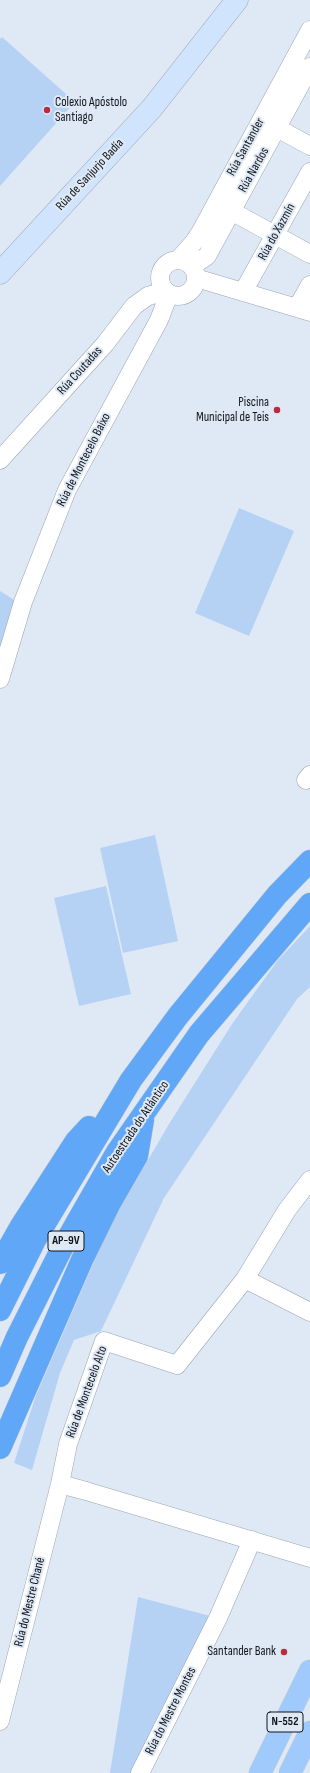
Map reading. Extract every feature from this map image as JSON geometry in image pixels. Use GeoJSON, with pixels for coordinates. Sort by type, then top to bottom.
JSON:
{"type":"FeatureCollection","features":[{"type":"Feature","properties":{"kind":"highway","name":"Autoestrada do Atlántico"},"geometry":{"type":"LineString","coordinates":[[0,1310],[35,1240],[131,1080],[178,1016],[277,895],[310,861]]}},
{"type":"Feature","properties":{"kind":"highway","name":"Autoestrada do Atlántico"},"geometry":{"type":"LineString","coordinates":[[0,1376],[17,1337],[61,1250],[117,1152],[199,1034],[310,904]]}},
{"type":"Feature","properties":{"kind":"highway","name":"AP-9V"},"geometry":{"type":"LineString","coordinates":[[0,1263],[21,1226],[76,1141],[131,1080]]}},
{"type":"Feature","properties":{"kind":"highway"},"geometry":{"type":"LineString","coordinates":[[0,1448],[82,1260],[110,1203],[137,1156],[145,1112]]}},
{"type":"Feature","properties":{"kind":"main road","name":"Rúa de Sanjurjo Badía"},"geometry":{"type":"LineString","coordinates":[[0,273],[152,108],[238,0]]}},
{"type":"Feature","properties":{"kind":"main road","name":"N-552"},"geometry":{"type":"LineString","coordinates":[[260,1773],[310,1671]]}},
{"type":"Feature","properties":{"kind":"main road","name":"N-552"},"geometry":{"type":"LineString","coordinates":[[290,1773],[310,1732]]}},
{"type":"Feature","properties":{"kind":"street","name":"Rúa Santander"},"geometry":{"type":"LineString","coordinates":[[189,268],[200,233],[310,30]]}},
{"type":"Feature","properties":{"kind":"street","name":"Rúa Nardos"},"geometry":{"type":"LineString","coordinates":[[189,268],[206,256],[310,67]]}},
{"type":"Feature","properties":{"kind":"street"},"geometry":{"type":"LineString","coordinates":[[277,128],[310,146]]}},
{"type":"Feature","properties":{"kind":"street","name":"Rúa do Xazmín"},"geometry":{"type":"LineString","coordinates":[[243,292],[310,172]]}},
{"type":"Feature","properties":{"kind":"street"},"geometry":{"type":"LineString","coordinates":[[232,211],[310,254]]}},
{"type":"Feature","properties":{"kind":"street"},"geometry":{"type":"LineString","coordinates":[[189,268],[196,284],[187,294],[181,296],[167,292],[160,280],[161,272],[172,262],[189,268],[243,292],[304,310],[310,285]]}},
{"type":"Feature","properties":{"kind":"street","name":"Rúa Coutadas"},"geometry":{"type":"LineString","coordinates":[[0,460],[105,344],[134,306],[148,296],[167,292]]}},
{"type":"Feature","properties":{"kind":"street","name":"Rúa de Montecelo Baixo"},"geometry":{"type":"LineString","coordinates":[[0,679],[23,602],[67,490],[159,320],[167,292]]}},
{"type":"Feature","properties":{"kind":"street","name":"Rúa de Montecelo Alto"},"geometry":{"type":"LineString","coordinates":[[60,1484],[68,1444],[104,1341],[177,1365],[245,1279],[287,1210],[310,1180]]}},
{"type":"Feature","properties":{"kind":"street"},"geometry":{"type":"LineString","coordinates":[[245,1279],[310,1312]]}},
{"type":"Feature","properties":{"kind":"street"},"geometry":{"type":"LineString","coordinates":[[60,1484],[310,1558]]}},
{"type":"Feature","properties":{"kind":"street","name":"Rúa do Mestre Chané"},"geometry":{"type":"LineString","coordinates":[[0,1721],[60,1484]]}},
{"type":"Feature","properties":{"kind":"street","name":"Rúa do Mestre Montes"},"geometry":{"type":"LineString","coordinates":[[140,1773],[218,1618],[252,1540]]}},
{"type":"Feature","properties":{"kind":"shaded area"},"geometry":{"type":"Polygon","coordinates":[[[2,37],[75,102],[0,186],[0,39],[2,37]]]}},
{"type":"Feature","properties":{"kind":"shaded area"},"geometry":{"type":"Polygon","coordinates":[[[239,508],[294,531],[249,636],[195,613],[239,508]]]}},
{"type":"Feature","properties":{"kind":"shaded area"},"geometry":{"type":"Polygon","coordinates":[[[0,591],[16,601],[0,653],[0,591]]]}},
{"type":"Feature","properties":{"kind":"shaded area"},"geometry":{"type":"Polygon","coordinates":[[[155,835],[178,941],[123,953],[100,848],[155,835]]]}},
{"type":"Feature","properties":{"kind":"shaded area"},"geometry":{"type":"Polygon","coordinates":[[[106,886],[131,994],[79,1006],[54,898],[106,886]]]}},
{"type":"Feature","properties":{"kind":"shaded area"},"geometry":{"type":"Polygon","coordinates":[[[310,926],[310,987],[297,999],[164,1198],[101,1331],[74,1340],[60,1373],[32,1470],[14,1463],[36,1395],[110,1225],[169,1124],[232,1024],[278,960],[310,926]]]}},
{"type":"Feature","properties":{"kind":"shaded area"},"geometry":{"type":"Polygon","coordinates":[[[138,1597],[218,1618],[140,1773],[110,1773],[138,1597]]]}},
{"type":"Feature","properties":{"kind":"place","name":"Colexio Apóstolo Santiago"},"geometry":{"type":"Point","coordinates":[47,110]}},
{"type":"Feature","properties":{"kind":"place","name":"Piscina Municipal de Teis"},"geometry":{"type":"Point","coordinates":[277,410]}},
{"type":"Feature","properties":{"kind":"place","name":"Santander Bank"},"geometry":{"type":"Point","coordinates":[284,1652]}}]}
